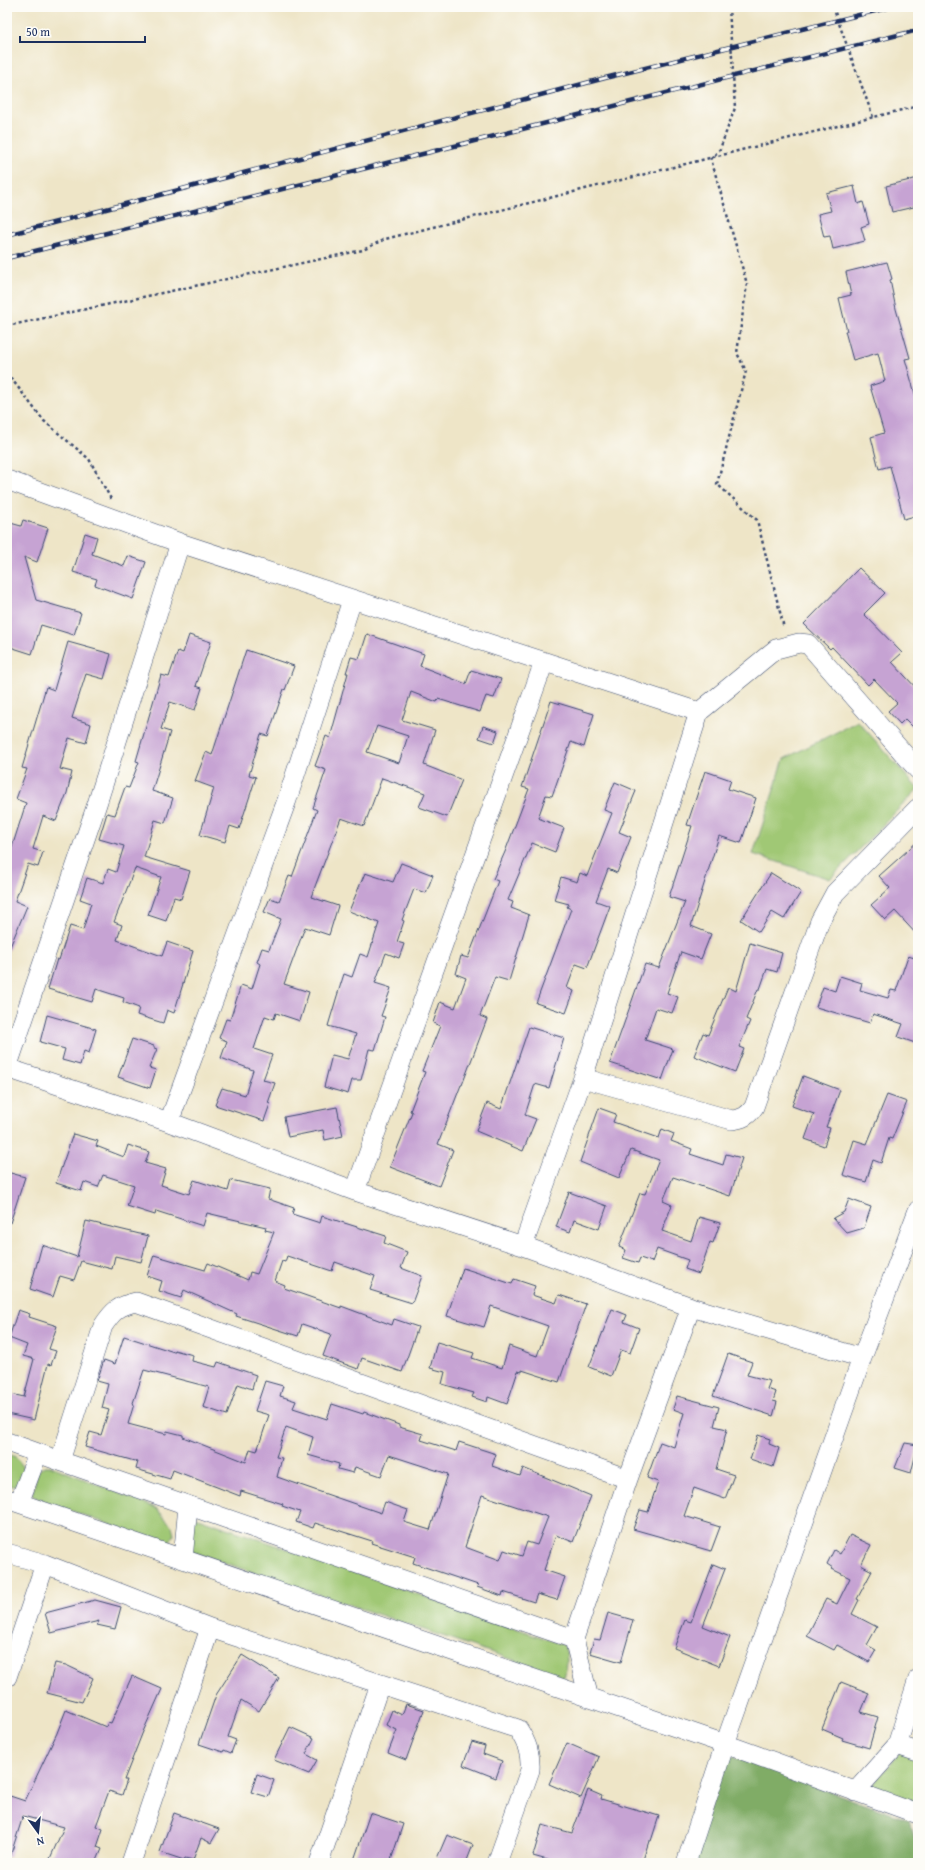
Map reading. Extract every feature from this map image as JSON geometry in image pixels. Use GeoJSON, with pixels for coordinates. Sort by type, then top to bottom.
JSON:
{"type":"FeatureCollection","features":[{"type":"Feature","properties":{"kind":"street"},"geometry":{"type":"LineString","coordinates":[[7,480],[180,543],[700,712]]}},
{"type":"Feature","properties":{"kind":"street"},"geometry":{"type":"LineString","coordinates":[[180,543],[97,804],[7,1068],[169,1122],[355,1191],[523,1246],[691,1307],[862,1358]]}},
{"type":"Feature","properties":{"kind":"street"},"geometry":{"type":"LineString","coordinates":[[169,1122],[287,800],[352,600]]}},
{"type":"Feature","properties":{"kind":"street"},"geometry":{"type":"LineString","coordinates":[[523,1246],[583,1078],[700,712],[776,649],[788,644],[808,644],[918,770]]}},
{"type":"Feature","properties":{"kind":"street"},"geometry":{"type":"LineString","coordinates":[[355,1191],[544,662]]}},
{"type":"Feature","properties":{"kind":"street"},"geometry":{"type":"LineString","coordinates":[[583,1078],[732,1120],[740,1119],[748,1115],[754,1107],[820,921],[835,893],[918,808]]}},
{"type":"Feature","properties":{"kind":"street"},"geometry":{"type":"LineString","coordinates":[[686,1863],[725,1744],[862,1358],[918,1210]]}},
{"type":"Feature","properties":{"kind":"street"},"geometry":{"type":"LineString","coordinates":[[60,1461],[103,1326],[110,1315],[122,1305],[136,1302],[628,1479]]}},
{"type":"Feature","properties":{"kind":"street"},"geometry":{"type":"LineString","coordinates":[[589,1698],[574,1640],[628,1479],[691,1307]]}},
{"type":"Feature","properties":{"kind":"street"},"geometry":{"type":"LineString","coordinates":[[7,1442],[574,1640]]}},
{"type":"Feature","properties":{"kind":"street"},"geometry":{"type":"LineString","coordinates":[[38,1453],[13,1501],[725,1744],[918,1814]]}},
{"type":"Feature","properties":{"kind":"street"},"geometry":{"type":"LineString","coordinates":[[183,1559],[188,1506]]}},
{"type":"Feature","properties":{"kind":"street"},"geometry":{"type":"LineString","coordinates":[[7,1553],[45,1564],[210,1628],[518,1729],[524,1738],[530,1757],[530,1770],[497,1863]]}},
{"type":"Feature","properties":{"kind":"street"},"geometry":{"type":"LineString","coordinates":[[7,1677],[45,1564]]}},
{"type":"Feature","properties":{"kind":"street"},"geometry":{"type":"LineString","coordinates":[[131,1863],[210,1628]]}},
{"type":"Feature","properties":{"kind":"street"},"geometry":{"type":"LineString","coordinates":[[855,1792],[897,1745],[918,1679]]}},
{"type":"Feature","properties":{"kind":"street"},"geometry":{"type":"LineString","coordinates":[[318,1863],[380,1684]]}},
{"type":"Feature","properties":{"kind":"street"},"geometry":{"type":"LineString","coordinates":[[897,1745],[918,1752]]}},
{"type":"Feature","properties":{"kind":"path"},"geometry":{"type":"LineString","coordinates":[[712,159],[720,149],[735,108],[729,7]]}},
{"type":"Feature","properties":{"kind":"path"},"geometry":{"type":"LineString","coordinates":[[833,7],[873,117]]}},
{"type":"Feature","properties":{"kind":"path"},"geometry":{"type":"LineString","coordinates":[[7,326],[363,250],[385,239],[712,159],[918,106]]}},
{"type":"Feature","properties":{"kind":"path"},"geometry":{"type":"LineString","coordinates":[[712,159],[748,284],[737,353],[746,371],[717,484],[757,520],[788,644]]}},
{"type":"Feature","properties":{"kind":"path"},"geometry":{"type":"LineString","coordinates":[[7,373],[44,421],[89,459],[124,523]]}},
{"type":"Feature","properties":{"kind":"green space"},"geometry":{"type":"Polygon","coordinates":[[[858,721],[918,789],[830,879],[753,854],[784,759],[858,721]]]}},
{"type":"Feature","properties":{"kind":"green space"},"geometry":{"type":"Polygon","coordinates":[[[7,1454],[16,1457],[24,1468],[21,1484],[12,1486],[7,1485],[7,1454]]]}},
{"type":"Feature","properties":{"kind":"green space"},"geometry":{"type":"Polygon","coordinates":[[[44,1466],[51,1466],[156,1508],[172,1526],[174,1535],[170,1542],[162,1543],[38,1499],[32,1495],[38,1471],[44,1466]]]}},
{"type":"Feature","properties":{"kind":"green space"},"geometry":{"type":"Polygon","coordinates":[[[192,1516],[564,1645],[567,1661],[564,1677],[190,1551],[192,1516]]]}},
{"type":"Feature","properties":{"kind":"green space"},"geometry":{"type":"Polygon","coordinates":[[[900,1752],[918,1759],[918,1806],[869,1789],[900,1752]]]}},
{"type":"Feature","properties":{"kind":"green space"},"geometry":{"type":"Polygon","coordinates":[[[727,1754],[909,1820],[918,1849],[918,1863],[691,1863],[727,1754]]]}},
{"type":"Feature","properties":{"kind":"building"},"geometry":{"type":"Polygon","coordinates":[[[918,178],[918,206],[892,212],[886,186],[918,178]]]}},
{"type":"Feature","properties":{"kind":"building"},"geometry":{"type":"Polygon","coordinates":[[[854,186],[858,204],[863,202],[869,224],[861,227],[865,241],[833,249],[830,236],[824,237],[818,214],[831,211],[826,193],[854,186]]]}},
{"type":"Feature","properties":{"kind":"building"},"geometry":{"type":"Polygon","coordinates":[[[887,262],[892,279],[890,280],[896,309],[910,358],[905,359],[918,404],[918,515],[904,519],[890,466],[879,469],[871,437],[884,433],[870,386],[885,381],[878,353],[853,360],[845,331],[847,331],[839,298],[851,295],[846,272],[887,262]]]}},
{"type":"Feature","properties":{"kind":"building"},"geometry":{"type":"Polygon","coordinates":[[[23,520],[48,528],[37,562],[24,557],[36,600],[81,613],[74,635],[41,625],[32,654],[7,646],[7,522],[21,526],[23,520]]]}},
{"type":"Feature","properties":{"kind":"building"},"geometry":{"type":"Polygon","coordinates":[[[85,533],[97,537],[92,554],[124,566],[128,556],[146,562],[133,599],[95,585],[97,579],[73,572],[85,533]]]}},
{"type":"Feature","properties":{"kind":"building"},"geometry":{"type":"Polygon","coordinates":[[[859,568],[885,593],[864,614],[902,653],[892,662],[918,690],[918,732],[905,719],[900,724],[888,711],[897,703],[874,679],[868,685],[832,647],[830,649],[804,624],[859,568]]]}},
{"type":"Feature","properties":{"kind":"building"},"geometry":{"type":"Polygon","coordinates":[[[367,634],[424,654],[420,666],[466,684],[471,670],[501,679],[494,698],[486,696],[480,712],[438,699],[437,702],[411,692],[402,720],[435,730],[424,765],[462,780],[447,817],[419,807],[425,793],[382,778],[364,826],[341,818],[311,897],[338,906],[329,935],[305,927],[284,984],[309,992],[300,1021],[276,1013],[274,1019],[265,1016],[254,1049],[272,1055],[263,1080],[275,1083],[264,1121],[215,1105],[222,1088],[245,1095],[253,1070],[221,1058],[227,1041],[219,1038],[226,1019],[230,1020],[241,985],[252,989],[260,964],[257,962],[262,948],[269,950],[281,919],[264,912],[270,898],[279,901],[289,876],[292,877],[317,810],[313,808],[326,770],[315,766],[326,736],[330,738],[351,657],[359,659],[367,634]],[[377,726],[367,752],[399,763],[408,736],[377,726]]]}},
{"type":"Feature","properties":{"kind":"building"},"geometry":{"type":"Polygon","coordinates":[[[189,635],[211,642],[196,686],[202,688],[195,710],[170,702],[161,729],[170,732],[152,791],[173,798],[165,823],[155,820],[144,857],[190,871],[181,899],[174,897],[166,921],[148,915],[161,877],[135,868],[114,922],[122,925],[117,940],[162,956],[167,942],[193,951],[174,1013],[167,1010],[163,1023],[137,1015],[139,1008],[123,1002],[124,998],[96,989],[92,1002],[48,989],[57,959],[59,960],[70,926],[83,930],[91,903],[80,899],[87,878],[103,883],[108,869],[116,872],[124,846],[99,839],[107,813],[115,815],[125,787],[129,788],[139,762],[136,761],[161,675],[169,677],[178,651],[183,653],[189,635]]]}},
{"type":"Feature","properties":{"kind":"building"},"geometry":{"type":"Polygon","coordinates":[[[68,642],[111,654],[104,679],[86,674],[72,718],[91,724],[86,743],[69,738],[60,769],[72,772],[67,793],[56,821],[43,816],[33,849],[43,852],[38,867],[28,864],[15,901],[27,906],[7,954],[7,863],[26,803],[16,799],[27,769],[22,768],[46,687],[54,690],[68,642]]]}},
{"type":"Feature","properties":{"kind":"building"},"geometry":{"type":"Polygon","coordinates":[[[246,650],[294,666],[285,690],[284,689],[268,736],[261,734],[249,775],[256,777],[239,829],[230,826],[225,842],[200,835],[214,788],[195,781],[206,752],[212,755],[246,650]]]}},
{"type":"Feature","properties":{"kind":"building"},"geometry":{"type":"Polygon","coordinates":[[[551,701],[594,714],[584,747],[571,742],[552,796],[546,795],[538,818],[564,828],[555,852],[532,843],[508,900],[513,902],[511,908],[529,915],[509,981],[495,977],[480,1016],[487,1019],[438,1144],[453,1150],[439,1186],[390,1167],[412,1112],[410,1111],[425,1072],[422,1071],[440,1026],[433,1023],[440,1002],[455,1008],[466,978],[456,974],[461,956],[468,958],[498,881],[493,879],[529,789],[522,787],[551,701]]]}},
{"type":"Feature","properties":{"kind":"building"},"geometry":{"type":"Polygon","coordinates":[[[483,726],[498,731],[494,743],[479,738],[483,726]]]}},
{"type":"Feature","properties":{"kind":"building"},"geometry":{"type":"Polygon","coordinates":[[[705,771],[731,780],[728,789],[756,798],[741,843],[719,836],[691,926],[711,934],[701,959],[681,952],[667,993],[678,997],[672,1013],[656,1008],[645,1040],[673,1049],[662,1080],[610,1063],[645,964],[659,968],[685,902],[669,897],[692,826],[687,825],[705,771]]]}},
{"type":"Feature","properties":{"kind":"building"},"geometry":{"type":"Polygon","coordinates":[[[615,782],[636,791],[619,832],[631,837],[617,873],[608,869],[596,901],[610,906],[587,968],[576,964],[567,988],[574,991],[566,1013],[536,1003],[571,909],[567,907],[569,904],[554,900],[561,877],[577,882],[580,873],[587,876],[612,813],[604,810],[615,782]]]}},
{"type":"Feature","properties":{"kind":"building"},"geometry":{"type":"Polygon","coordinates":[[[918,841],[918,936],[895,911],[885,920],[871,905],[890,888],[879,876],[918,841]]]}},
{"type":"Feature","properties":{"kind":"building"},"geometry":{"type":"Polygon","coordinates":[[[401,863],[433,875],[426,893],[414,889],[402,920],[404,921],[397,942],[404,944],[399,958],[386,953],[375,983],[391,988],[381,1016],[385,1017],[375,1050],[369,1049],[361,1080],[352,1080],[348,1094],[324,1087],[332,1055],[348,1059],[356,1034],[328,1026],[344,974],[352,977],[360,954],[368,957],[379,923],[349,911],[365,873],[393,882],[401,863]]]}},
{"type":"Feature","properties":{"kind":"building"},"geometry":{"type":"Polygon","coordinates":[[[771,873],[801,892],[784,919],[772,912],[759,932],[741,920],[771,873]]]}},
{"type":"Feature","properties":{"kind":"building"},"geometry":{"type":"Polygon","coordinates":[[[750,943],[782,953],[777,972],[767,969],[760,989],[758,989],[746,1019],[750,1021],[739,1047],[744,1049],[735,1072],[694,1056],[703,1033],[708,1035],[728,987],[736,991],[750,943]]]}},
{"type":"Feature","properties":{"kind":"building"},"geometry":{"type":"Polygon","coordinates":[[[908,956],[918,959],[918,1044],[898,1037],[903,1024],[873,1014],[870,1023],[816,1007],[823,987],[835,991],[840,976],[862,983],[860,990],[888,998],[891,990],[896,991],[908,956]]]}},
{"type":"Feature","properties":{"kind":"building"},"geometry":{"type":"Polygon","coordinates":[[[47,1015],[96,1029],[89,1053],[84,1051],[80,1065],[62,1060],[65,1049],[40,1042],[47,1015]]]}},
{"type":"Feature","properties":{"kind":"building"},"geometry":{"type":"Polygon","coordinates":[[[529,1027],[564,1038],[549,1088],[535,1084],[525,1115],[536,1119],[523,1151],[476,1131],[487,1103],[501,1109],[529,1027]]]}},
{"type":"Feature","properties":{"kind":"building"},"geometry":{"type":"Polygon","coordinates":[[[132,1039],[154,1046],[154,1048],[157,1049],[149,1068],[156,1070],[150,1088],[118,1077],[132,1039]]]}},
{"type":"Feature","properties":{"kind":"building"},"geometry":{"type":"Polygon","coordinates":[[[803,1076],[840,1090],[826,1127],[830,1128],[824,1146],[805,1139],[814,1114],[792,1106],[803,1076]]]}},
{"type":"Feature","properties":{"kind":"building"},"geometry":{"type":"Polygon","coordinates":[[[887,1095],[907,1102],[892,1139],[889,1138],[881,1163],[873,1160],[866,1182],[843,1175],[854,1140],[867,1144],[887,1095]]]}},
{"type":"Feature","properties":{"kind":"building"},"geometry":{"type":"Polygon","coordinates":[[[337,1107],[343,1136],[325,1140],[323,1130],[288,1137],[284,1117],[337,1107]]]}},
{"type":"Feature","properties":{"kind":"building"},"geometry":{"type":"Polygon","coordinates":[[[599,1108],[616,1114],[613,1122],[659,1138],[662,1129],[674,1134],[671,1141],[692,1149],[690,1154],[723,1165],[726,1154],[742,1158],[730,1196],[673,1177],[663,1201],[672,1205],[662,1231],[691,1241],[699,1217],[720,1223],[713,1243],[710,1242],[699,1274],[685,1269],[688,1260],[657,1249],[652,1262],[640,1258],[638,1263],[623,1258],[626,1250],[619,1247],[640,1193],[645,1194],[659,1160],[631,1150],[619,1178],[580,1162],[599,1108]]]}},
{"type":"Feature","properties":{"kind":"building"},"geometry":{"type":"Polygon","coordinates":[[[73,1134],[98,1141],[96,1146],[124,1157],[128,1145],[149,1152],[145,1163],[166,1169],[161,1185],[189,1194],[194,1180],[228,1191],[231,1180],[270,1189],[268,1199],[294,1208],[292,1214],[320,1223],[322,1216],[386,1236],[384,1243],[407,1252],[401,1268],[422,1276],[412,1303],[370,1290],[375,1276],[335,1262],[332,1271],[287,1256],[285,1262],[282,1261],[275,1281],[285,1285],[284,1288],[341,1308],[341,1306],[392,1325],[394,1319],[418,1327],[402,1372],[362,1358],[358,1369],[323,1356],[331,1334],[302,1324],[298,1336],[236,1316],[237,1314],[184,1290],[181,1298],[159,1291],[162,1281],[147,1276],[154,1255],[205,1270],[208,1263],[248,1280],[250,1272],[257,1274],[274,1232],[265,1230],[266,1227],[207,1213],[203,1226],[156,1211],[155,1215],[127,1206],[134,1185],[103,1175],[98,1187],[84,1182],[81,1191],[56,1183],[73,1134]]]}},
{"type":"Feature","properties":{"kind":"building"},"geometry":{"type":"Polygon","coordinates":[[[7,1172],[25,1177],[10,1223],[7,1223],[7,1172]]]}},
{"type":"Feature","properties":{"kind":"building"},"geometry":{"type":"Polygon","coordinates":[[[569,1192],[607,1206],[599,1229],[574,1220],[570,1232],[556,1227],[569,1192]]]}},
{"type":"Feature","properties":{"kind":"building"},"geometry":{"type":"Polygon","coordinates":[[[849,1199],[871,1207],[864,1228],[847,1233],[833,1218],[844,1212],[849,1199]]]}},
{"type":"Feature","properties":{"kind":"building"},"geometry":{"type":"Polygon","coordinates":[[[86,1221],[148,1236],[141,1262],[115,1256],[112,1269],[81,1261],[74,1280],[60,1276],[53,1297],[30,1289],[42,1245],[77,1257],[86,1221]]]}},
{"type":"Feature","properties":{"kind":"building"},"geometry":{"type":"Polygon","coordinates":[[[463,1268],[512,1284],[514,1279],[535,1286],[532,1295],[556,1303],[559,1295],[586,1304],[559,1382],[522,1370],[522,1372],[518,1371],[507,1404],[488,1397],[487,1402],[472,1397],[474,1393],[442,1384],[445,1372],[430,1368],[437,1342],[474,1353],[472,1358],[502,1368],[509,1346],[537,1356],[548,1326],[491,1306],[484,1327],[447,1316],[463,1268]]]}},
{"type":"Feature","properties":{"kind":"building"},"geometry":{"type":"Polygon","coordinates":[[[612,1309],[627,1315],[624,1322],[639,1328],[630,1353],[621,1350],[611,1376],[589,1367],[612,1309]]]}},
{"type":"Feature","properties":{"kind":"building"},"geometry":{"type":"Polygon","coordinates":[[[18,1310],[30,1314],[29,1317],[57,1326],[49,1349],[56,1351],[51,1365],[48,1364],[34,1420],[7,1414],[7,1393],[24,1397],[34,1359],[23,1356],[27,1345],[9,1338],[18,1310]]]}},
{"type":"Feature","properties":{"kind":"building"},"geometry":{"type":"Polygon","coordinates":[[[124,1336],[174,1352],[174,1350],[193,1355],[192,1361],[216,1367],[218,1362],[256,1375],[252,1389],[238,1384],[227,1415],[203,1407],[209,1387],[144,1370],[128,1424],[166,1434],[167,1431],[183,1435],[183,1437],[246,1462],[250,1449],[257,1451],[269,1415],[255,1411],[265,1381],[283,1386],[280,1396],[296,1401],[293,1408],[327,1419],[332,1404],[363,1414],[364,1412],[399,1425],[399,1427],[423,1434],[421,1440],[456,1451],[459,1442],[496,1454],[492,1466],[520,1476],[523,1468],[591,1496],[573,1542],[556,1535],[544,1570],[565,1577],[557,1600],[537,1594],[534,1602],[503,1592],[502,1596],[477,1587],[478,1585],[413,1563],[415,1557],[371,1543],[372,1541],[315,1523],[313,1528],[296,1522],[300,1512],[282,1506],[283,1504],[241,1491],[240,1496],[173,1470],[170,1479],[136,1469],[138,1462],[85,1447],[90,1432],[101,1435],[109,1410],[102,1408],[108,1384],[97,1381],[104,1360],[115,1364],[124,1336]],[[286,1427],[276,1457],[282,1458],[277,1477],[381,1513],[385,1502],[408,1510],[404,1522],[430,1530],[448,1474],[389,1455],[381,1476],[355,1467],[353,1473],[338,1469],[339,1464],[308,1455],[313,1437],[286,1427]],[[482,1495],[465,1547],[500,1560],[504,1550],[522,1556],[527,1542],[537,1545],[548,1517],[482,1495]]]}},
{"type":"Feature","properties":{"kind":"building"},"geometry":{"type":"Polygon","coordinates":[[[728,1354],[752,1362],[747,1375],[770,1381],[767,1389],[776,1392],[773,1401],[777,1402],[773,1416],[713,1396],[728,1354]]]}},
{"type":"Feature","properties":{"kind":"building"},"geometry":{"type":"Polygon","coordinates":[[[677,1396],[719,1407],[714,1426],[727,1429],[716,1469],[734,1475],[725,1499],[694,1488],[684,1516],[720,1527],[711,1551],[633,1529],[640,1510],[648,1512],[658,1482],[647,1478],[660,1442],[674,1447],[684,1413],[673,1409],[677,1396]]]}},
{"type":"Feature","properties":{"kind":"building"},"geometry":{"type":"Polygon","coordinates":[[[758,1435],[770,1439],[769,1444],[779,1448],[773,1467],[750,1459],[758,1435]]]}},
{"type":"Feature","properties":{"kind":"building"},"geometry":{"type":"Polygon","coordinates":[[[905,1443],[918,1445],[911,1473],[895,1468],[905,1443]]]}},
{"type":"Feature","properties":{"kind":"building"},"geometry":{"type":"Polygon","coordinates":[[[850,1535],[871,1545],[861,1565],[872,1571],[857,1599],[859,1600],[852,1614],[877,1627],[867,1645],[876,1650],[869,1662],[837,1645],[834,1650],[807,1636],[826,1599],[837,1604],[850,1578],[832,1569],[833,1568],[827,1564],[834,1550],[840,1554],[850,1535]]]}},
{"type":"Feature","properties":{"kind":"building"},"geometry":{"type":"Polygon","coordinates":[[[713,1564],[725,1569],[703,1626],[730,1637],[719,1666],[674,1648],[685,1620],[691,1622],[713,1564]]]}},
{"type":"Feature","properties":{"kind":"building"},"geometry":{"type":"Polygon","coordinates":[[[95,1600],[121,1607],[115,1629],[97,1625],[99,1621],[51,1633],[45,1613],[95,1600]]]}},
{"type":"Feature","properties":{"kind":"building"},"geometry":{"type":"Polygon","coordinates":[[[608,1613],[633,1620],[621,1662],[590,1653],[594,1639],[600,1640],[608,1613]]]}},
{"type":"Feature","properties":{"kind":"building"},"geometry":{"type":"Polygon","coordinates":[[[242,1655],[279,1678],[259,1711],[241,1700],[228,1737],[236,1740],[231,1753],[224,1750],[223,1752],[199,1744],[216,1695],[242,1655]]]}},
{"type":"Feature","properties":{"kind":"building"},"geometry":{"type":"Polygon","coordinates":[[[55,1663],[66,1665],[93,1678],[82,1702],[47,1693],[55,1663]]]}},
{"type":"Feature","properties":{"kind":"building"},"geometry":{"type":"Polygon","coordinates":[[[132,1676],[162,1689],[124,1780],[127,1780],[122,1795],[109,1791],[96,1826],[103,1829],[97,1847],[102,1849],[96,1863],[48,1863],[64,1827],[23,1816],[10,1857],[7,1857],[7,1795],[25,1801],[57,1733],[66,1710],[106,1727],[108,1722],[111,1723],[132,1676]]]}},
{"type":"Feature","properties":{"kind":"building"},"geometry":{"type":"Polygon","coordinates":[[[841,1682],[869,1693],[861,1712],[878,1717],[869,1748],[842,1740],[843,1738],[822,1729],[841,1682]]]}},
{"type":"Feature","properties":{"kind":"building"},"geometry":{"type":"Polygon","coordinates":[[[406,1704],[424,1710],[406,1760],[388,1753],[397,1730],[386,1725],[392,1710],[402,1715],[406,1704]]]}},
{"type":"Feature","properties":{"kind":"building"},"geometry":{"type":"Polygon","coordinates":[[[290,1727],[314,1738],[306,1754],[317,1760],[309,1774],[274,1760],[290,1727]]]}},
{"type":"Feature","properties":{"kind":"building"},"geometry":{"type":"Polygon","coordinates":[[[472,1742],[485,1746],[483,1754],[502,1761],[496,1778],[463,1765],[472,1742]]]}},
{"type":"Feature","properties":{"kind":"building"},"geometry":{"type":"Polygon","coordinates":[[[567,1743],[599,1757],[581,1798],[549,1784],[567,1743]]]}},
{"type":"Feature","properties":{"kind":"building"},"geometry":{"type":"Polygon","coordinates":[[[257,1774],[274,1780],[268,1797],[251,1792],[257,1774]]]}},
{"type":"Feature","properties":{"kind":"building"},"geometry":{"type":"Polygon","coordinates":[[[588,1790],[602,1796],[601,1799],[659,1816],[642,1863],[558,1863],[533,1856],[542,1825],[572,1833],[588,1790]]]}},
{"type":"Feature","properties":{"kind":"building"},"geometry":{"type":"Polygon","coordinates":[[[174,1813],[219,1829],[211,1843],[201,1838],[193,1860],[185,1858],[184,1860],[160,1852],[174,1813]]]}},
{"type":"Feature","properties":{"kind":"building"},"geometry":{"type":"Polygon","coordinates":[[[370,1813],[403,1824],[390,1863],[353,1863],[370,1813]]]}},
{"type":"Feature","properties":{"kind":"building"},"geometry":{"type":"Polygon","coordinates":[[[447,1835],[473,1845],[466,1863],[435,1863],[447,1835]]]}},
{"type":"Feature","properties":{"kind":"railway"},"geometry":{"type":"LineString","coordinates":[[7,235],[609,77],[891,7]]}},
{"type":"Feature","properties":{"kind":"railway"},"geometry":{"type":"LineString","coordinates":[[7,258],[918,30]]}}]}
